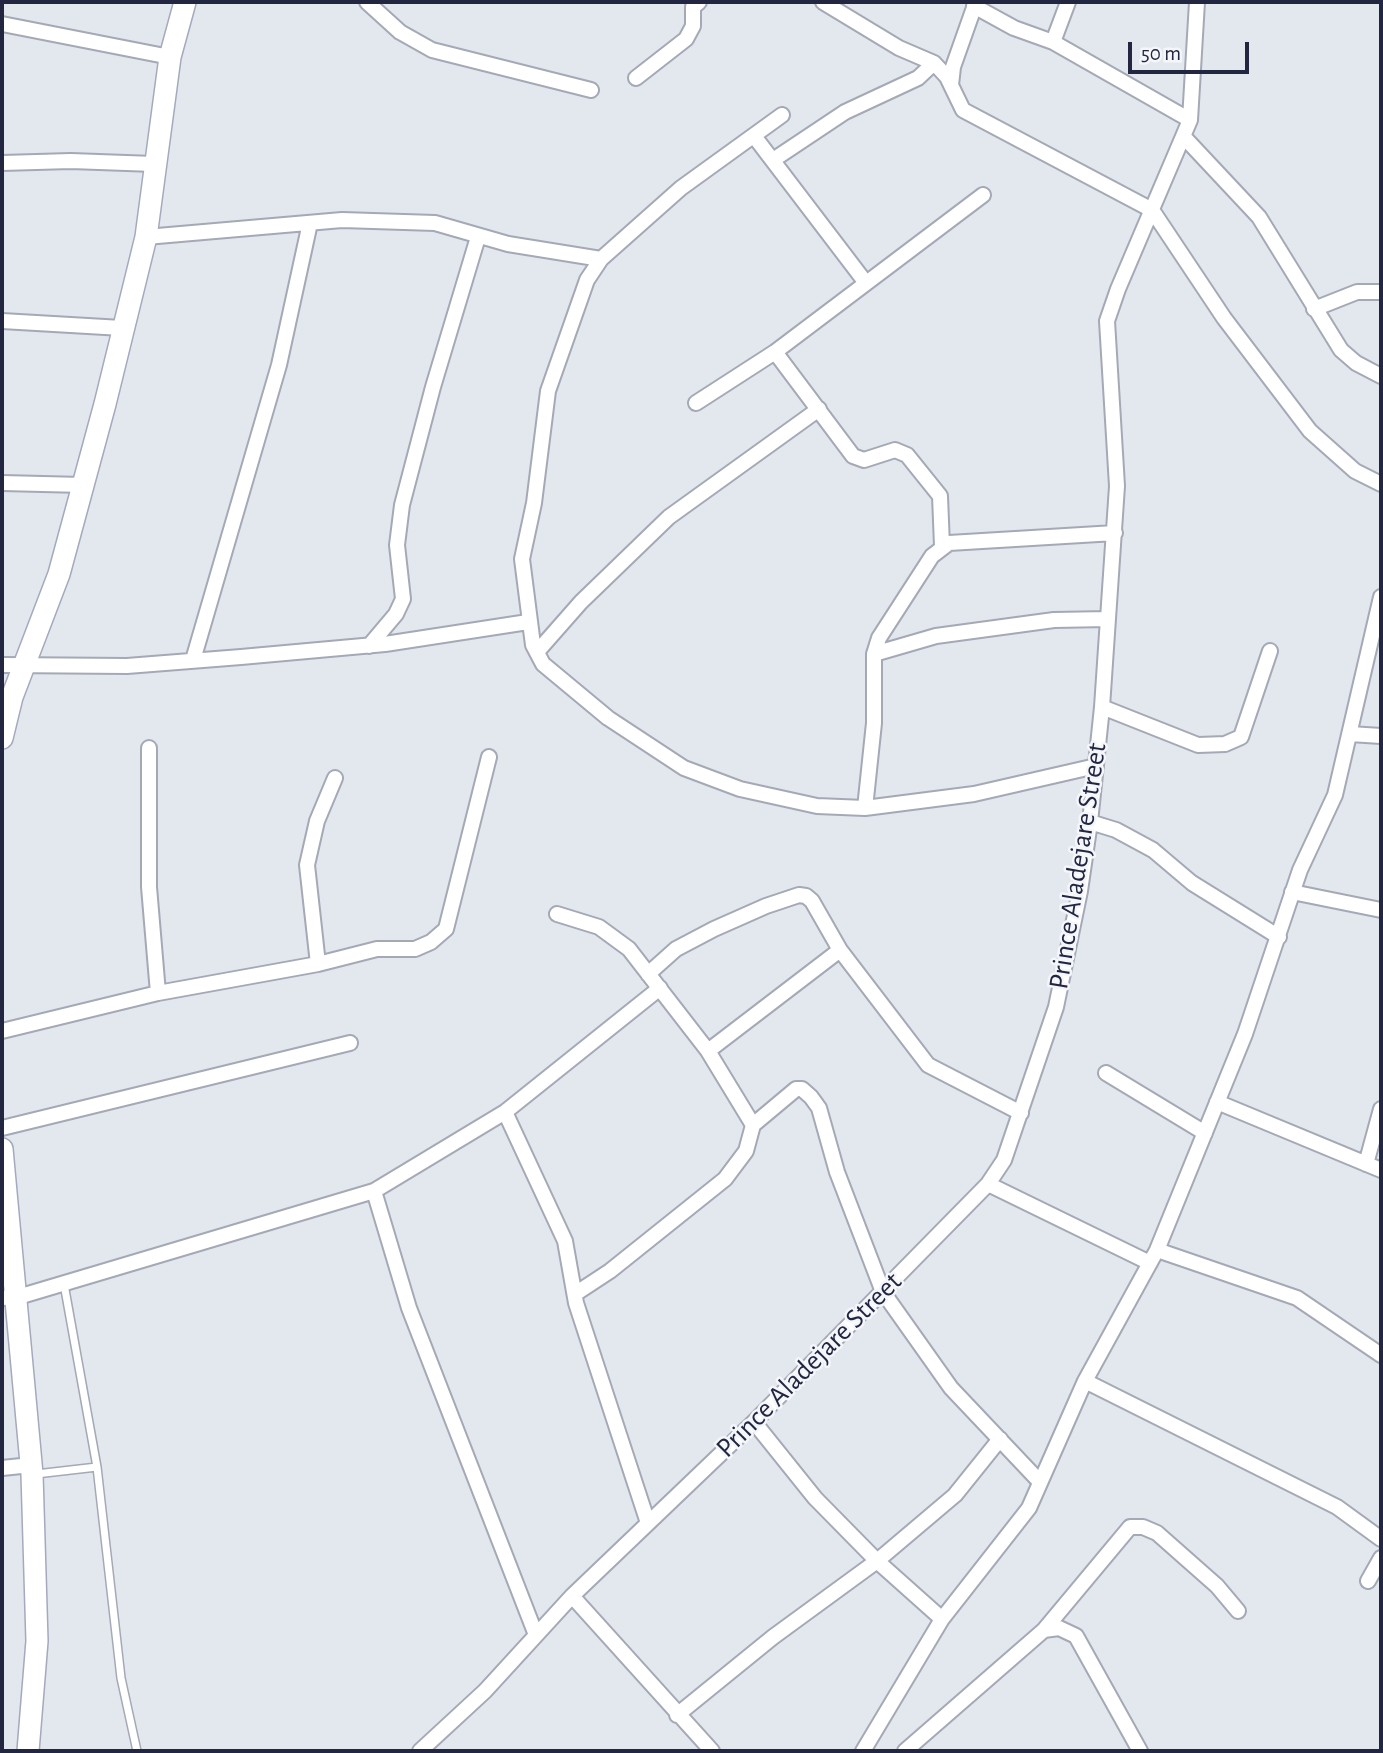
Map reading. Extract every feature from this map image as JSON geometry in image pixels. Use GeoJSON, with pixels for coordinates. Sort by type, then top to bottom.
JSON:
{"type":"FeatureCollection","features":[{"type":"Feature","properties":{"kind":"street"},"geometry":{"type":"LineString","coordinates":[[2,738],[25,663],[59,573],[146,237],[170,58],[185,2]]}},
{"type":"Feature","properties":{"kind":"street"},"geometry":{"type":"LineString","coordinates":[[367,2],[400,32],[432,50],[591,90]]}},
{"type":"Feature","properties":{"kind":"street"},"geometry":{"type":"LineString","coordinates":[[680,2],[693,18]]}},
{"type":"Feature","properties":{"kind":"street"},"geometry":{"type":"LineString","coordinates":[[636,78],[685,39],[693,26],[693,7],[699,2]]}},
{"type":"Feature","properties":{"kind":"street"},"geometry":{"type":"LineString","coordinates":[[823,2],[899,48],[932,62],[951,86],[963,110],[1152,210],[1224,318],[1310,430],[1355,471],[1381,484]]}},
{"type":"Feature","properties":{"kind":"street"},"geometry":{"type":"LineString","coordinates":[[1053,42],[1068,2]]}},
{"type":"Feature","properties":{"kind":"street","name":"Prince Aladejare Street"},"geometry":{"type":"LineString","coordinates":[[420,1751],[485,1691],[572,1596],[754,1422],[883,1292],[988,1184],[1004,1160],[1056,1007],[1080,891],[1090,822],[1102,707],[1117,486],[1107,321],[1190,120],[1197,2]]}},
{"type":"Feature","properties":{"kind":"street"},"geometry":{"type":"LineString","coordinates":[[951,86],[961,42],[975,4],[1014,28],[1053,42],[1190,120]]}},
{"type":"Feature","properties":{"kind":"street"},"geometry":{"type":"LineString","coordinates":[[2,24],[170,58]]}},
{"type":"Feature","properties":{"kind":"street"},"geometry":{"type":"LineString","coordinates":[[773,160],[845,112],[918,78],[932,62],[961,42]]}},
{"type":"Feature","properties":{"kind":"street"},"geometry":{"type":"LineString","coordinates":[[782,115],[681,188],[601,259],[587,280],[548,391],[534,503],[523,559],[528,622],[537,652],[543,664],[608,718],[684,768],[740,789],[817,806],[865,808],[974,794],[1096,766]]}},
{"type":"Feature","properties":{"kind":"street"},"geometry":{"type":"LineString","coordinates":[[754,136],[866,283]]}},
{"type":"Feature","properties":{"kind":"street"},"geometry":{"type":"LineString","coordinates":[[1184,137],[1259,218],[1341,350],[1356,363],[1381,376]]}},
{"type":"Feature","properties":{"kind":"street"},"geometry":{"type":"LineString","coordinates":[[2,163],[71,161],[154,164]]}},
{"type":"Feature","properties":{"kind":"street"},"geometry":{"type":"LineString","coordinates":[[696,404],[775,352],[983,195]]}},
{"type":"Feature","properties":{"kind":"street"},"geometry":{"type":"LineString","coordinates":[[146,237],[342,220],[435,223],[478,237],[601,259]]}},
{"type":"Feature","properties":{"kind":"street"},"geometry":{"type":"LineString","coordinates":[[192,660],[279,365],[310,223]]}},
{"type":"Feature","properties":{"kind":"street"},"geometry":{"type":"LineString","coordinates":[[369,646],[396,614],[403,599],[397,545],[402,505],[433,387],[478,237]]}},
{"type":"Feature","properties":{"kind":"street"},"geometry":{"type":"LineString","coordinates":[[1314,310],[1357,292],[1381,292]]}},
{"type":"Feature","properties":{"kind":"street"},"geometry":{"type":"LineString","coordinates":[[2,321],[122,328]]}},
{"type":"Feature","properties":{"kind":"street"},"geometry":{"type":"LineString","coordinates":[[775,352],[858,458],[864,460],[895,450],[907,455],[941,501],[942,546]]}},
{"type":"Feature","properties":{"kind":"street"},"geometry":{"type":"LineString","coordinates":[[537,652],[581,602],[669,517],[819,409]]}},
{"type":"Feature","properties":{"kind":"street"},"geometry":{"type":"LineString","coordinates":[[2,483],[83,485]]}},
{"type":"Feature","properties":{"kind":"street"},"geometry":{"type":"LineString","coordinates":[[865,808],[874,723],[874,654],[879,638],[932,556],[942,546],[979,540],[1115,533]]}},
{"type":"Feature","properties":{"kind":"street"},"geometry":{"type":"LineString","coordinates":[[863,1751],[943,1619],[1023,1518],[1085,1381],[1154,1257],[1217,1102],[1279,937],[1292,892],[1335,795],[1381,597]]}},
{"type":"Feature","properties":{"kind":"street"},"geometry":{"type":"LineString","coordinates":[[874,654],[936,636],[1054,620],[1108,619]]}},
{"type":"Feature","properties":{"kind":"street"},"geometry":{"type":"LineString","coordinates":[[2,665],[25,663],[127,666],[369,646],[528,622]]}},
{"type":"Feature","properties":{"kind":"street"},"geometry":{"type":"LineString","coordinates":[[1102,707],[1198,745],[1225,744],[1241,737],[1270,651]]}},
{"type":"Feature","properties":{"kind":"street"},"geometry":{"type":"LineString","coordinates":[[1350,734],[1381,736]]}},
{"type":"Feature","properties":{"kind":"street"},"geometry":{"type":"LineString","coordinates":[[149,748],[149,887],[158,993]]}},
{"type":"Feature","properties":{"kind":"street"},"geometry":{"type":"LineString","coordinates":[[2,1031],[158,993],[318,964],[377,949],[415,948],[431,942],[446,929],[489,757]]}},
{"type":"Feature","properties":{"kind":"street"},"geometry":{"type":"LineString","coordinates":[[318,964],[307,866],[317,821],[335,778]]}},
{"type":"Feature","properties":{"kind":"street"},"geometry":{"type":"LineString","coordinates":[[1090,822],[1116,830],[1153,850],[1192,883],[1279,937]]}},
{"type":"Feature","properties":{"kind":"street"},"geometry":{"type":"LineString","coordinates":[[1292,892],[1381,910]]}},
{"type":"Feature","properties":{"kind":"street"},"geometry":{"type":"LineString","coordinates":[[648,974],[676,949],[766,906],[799,895],[812,901],[840,950],[928,1065],[1021,1112]]}},
{"type":"Feature","properties":{"kind":"street"},"geometry":{"type":"LineString","coordinates":[[557,914],[599,927],[628,949],[708,1051],[753,1125]]}},
{"type":"Feature","properties":{"kind":"street"},"geometry":{"type":"LineString","coordinates":[[708,1051],[840,950]]}},
{"type":"Feature","properties":{"kind":"street"},"geometry":{"type":"LineString","coordinates":[[10,1297],[374,1192],[505,1112],[660,988]]}},
{"type":"Feature","properties":{"kind":"street"},"geometry":{"type":"LineString","coordinates":[[2,1128],[350,1043]]}},
{"type":"Feature","properties":{"kind":"street"},"geometry":{"type":"LineString","coordinates":[[1105,1073],[1205,1133]]}},
{"type":"Feature","properties":{"kind":"street"},"geometry":{"type":"LineString","coordinates":[[575,1294],[610,1271],[725,1179],[746,1151],[753,1125],[796,1089],[811,1097],[819,1108],[837,1171],[883,1292],[951,1388],[1040,1482]]}},
{"type":"Feature","properties":{"kind":"street"},"geometry":{"type":"LineString","coordinates":[[1217,1102],[1381,1170]]}},
{"type":"Feature","properties":{"kind":"street"},"geometry":{"type":"LineString","coordinates":[[1366,1164],[1381,1109]]}},
{"type":"Feature","properties":{"kind":"street"},"geometry":{"type":"LineString","coordinates":[[505,1112],[565,1241],[575,1294],[648,1523]]}},
{"type":"Feature","properties":{"kind":"street"},"geometry":{"type":"LineString","coordinates":[[2,1149],[10,1297],[31,1470],[37,1641],[28,1751]]}},
{"type":"Feature","properties":{"kind":"street"},"geometry":{"type":"LineString","coordinates":[[988,1184],[1154,1257],[1297,1298],[1381,1355]]}},
{"type":"Feature","properties":{"kind":"street"},"geometry":{"type":"LineString","coordinates":[[374,1192],[409,1308],[536,1635]]}},
{"type":"Feature","properties":{"kind":"street"},"geometry":{"type":"LineString","coordinates":[[1085,1381],[1338,1507],[1381,1539]]}},
{"type":"Feature","properties":{"kind":"street"},"geometry":{"type":"LineString","coordinates":[[754,1422],[815,1498],[877,1561],[943,1619]]}},
{"type":"Feature","properties":{"kind":"street"},"geometry":{"type":"LineString","coordinates":[[677,1714],[773,1637],[877,1561],[955,1495],[1000,1439]]}},
{"type":"Feature","properties":{"kind":"street"},"geometry":{"type":"LineString","coordinates":[[2,1468],[31,1470]]}},
{"type":"Feature","properties":{"kind":"street"},"geometry":{"type":"LineString","coordinates":[[905,1751],[1044,1630],[1130,1527],[1143,1527],[1157,1533],[1217,1586],[1238,1611]]}},
{"type":"Feature","properties":{"kind":"street"},"geometry":{"type":"LineString","coordinates":[[1368,1581],[1381,1558]]}},
{"type":"Feature","properties":{"kind":"street"},"geometry":{"type":"LineString","coordinates":[[572,1596],[712,1751]]}},
{"type":"Feature","properties":{"kind":"street"},"geometry":{"type":"LineString","coordinates":[[1044,1630],[1059,1628],[1076,1636],[1140,1751]]}},
{"type":"Feature","properties":{"kind":"lane"},"geometry":{"type":"LineString","coordinates":[[64,1283],[97,1467],[121,1678],[136,1751]]}},
{"type":"Feature","properties":{"kind":"lane"},"geometry":{"type":"LineString","coordinates":[[31,1470],[97,1467]]}}]}
